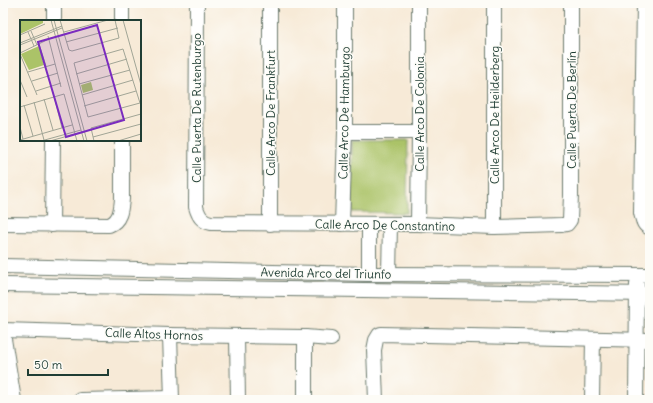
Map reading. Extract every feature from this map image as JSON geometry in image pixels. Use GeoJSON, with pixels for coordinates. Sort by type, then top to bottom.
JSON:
{"type":"FeatureCollection","features":[{"type":"Feature","properties":{"kind":"street"},"geometry":{"type":"LineString","coordinates":[[54,3],[54,20]]}},
{"type":"Feature","properties":{"kind":"street"},"geometry":{"type":"LineString","coordinates":[[122,3],[122,20]]}},
{"type":"Feature","properties":{"kind":"street","name":"Calle Puerta De Rutenburgo"},"geometry":{"type":"LineString","coordinates":[[197,3],[196,208],[198,214]]}},
{"type":"Feature","properties":{"kind":"street","name":"Calle Arco De Frankfurt"},"geometry":{"type":"LineString","coordinates":[[270,3],[270,224]]}},
{"type":"Feature","properties":{"kind":"street","name":"Calle Arco De Hamburgo"},"geometry":{"type":"LineString","coordinates":[[342,224],[345,132],[345,3]]}},
{"type":"Feature","properties":{"kind":"street","name":"Calle Arco De Colonia"},"geometry":{"type":"LineString","coordinates":[[418,224],[419,3]]}},
{"type":"Feature","properties":{"kind":"street","name":"Calle Arco De Heilderberg"},"geometry":{"type":"LineString","coordinates":[[494,3],[494,227]]}},
{"type":"Feature","properties":{"kind":"street","name":"Calle Puerta De Berlín"},"geometry":{"type":"LineString","coordinates":[[570,216],[571,3]]}},
{"type":"Feature","properties":{"kind":"street"},"geometry":{"type":"LineString","coordinates":[[644,3],[641,213],[643,223],[650,228]]}},
{"type":"Feature","properties":{"kind":"street"},"geometry":{"type":"LineString","coordinates":[[345,132],[419,132]]}},
{"type":"Feature","properties":{"kind":"street"},"geometry":{"type":"LineString","coordinates":[[52,225],[53,141]]}},
{"type":"Feature","properties":{"kind":"street"},"geometry":{"type":"LineString","coordinates":[[3,224],[109,225],[115,222],[119,216],[122,199],[122,141]]}},
{"type":"Feature","properties":{"kind":"street","name":"Calle Arco De Constantino"},"geometry":{"type":"LineString","coordinates":[[198,214],[205,222],[211,223],[418,224],[494,227],[562,225],[569,222],[570,216]]}},
{"type":"Feature","properties":{"kind":"street"},"geometry":{"type":"LineString","coordinates":[[369,224],[369,274]]}},
{"type":"Feature","properties":{"kind":"street"},"geometry":{"type":"LineString","coordinates":[[389,274],[390,225]]}},
{"type":"Feature","properties":{"kind":"street","name":"Avenida Arco del Triunfo"},"geometry":{"type":"LineString","coordinates":[[3,266],[369,274],[644,275]]}},
{"type":"Feature","properties":{"kind":"street"},"geometry":{"type":"LineString","coordinates":[[636,400],[643,340],[644,275]]}},
{"type":"Feature","properties":{"kind":"street","name":"Avenida Arco del Triunfo"},"geometry":{"type":"LineString","coordinates":[[3,285],[644,294]]}},
{"type":"Feature","properties":{"kind":"street","name":"Calle Altos Hornos"},"geometry":{"type":"LineString","coordinates":[[14,400],[3,331],[305,337],[331,339]]}},
{"type":"Feature","properties":{"kind":"street"},"geometry":{"type":"LineString","coordinates":[[376,400],[374,350],[376,340],[381,334],[643,340]]}},
{"type":"Feature","properties":{"kind":"street"},"geometry":{"type":"LineString","coordinates":[[80,400],[172,399],[170,335]]}},
{"type":"Feature","properties":{"kind":"street"},"geometry":{"type":"LineString","coordinates":[[237,336],[238,400]]}},
{"type":"Feature","properties":{"kind":"street"},"geometry":{"type":"LineString","coordinates":[[305,337],[305,400]]}},
{"type":"Feature","properties":{"kind":"street"},"geometry":{"type":"LineString","coordinates":[[592,400],[593,339]]}},
{"type":"Feature","properties":{"kind":"green space"},"geometry":{"type":"Polygon","coordinates":[[[352,140],[408,140],[407,213],[352,212],[352,140]]]}}]}
